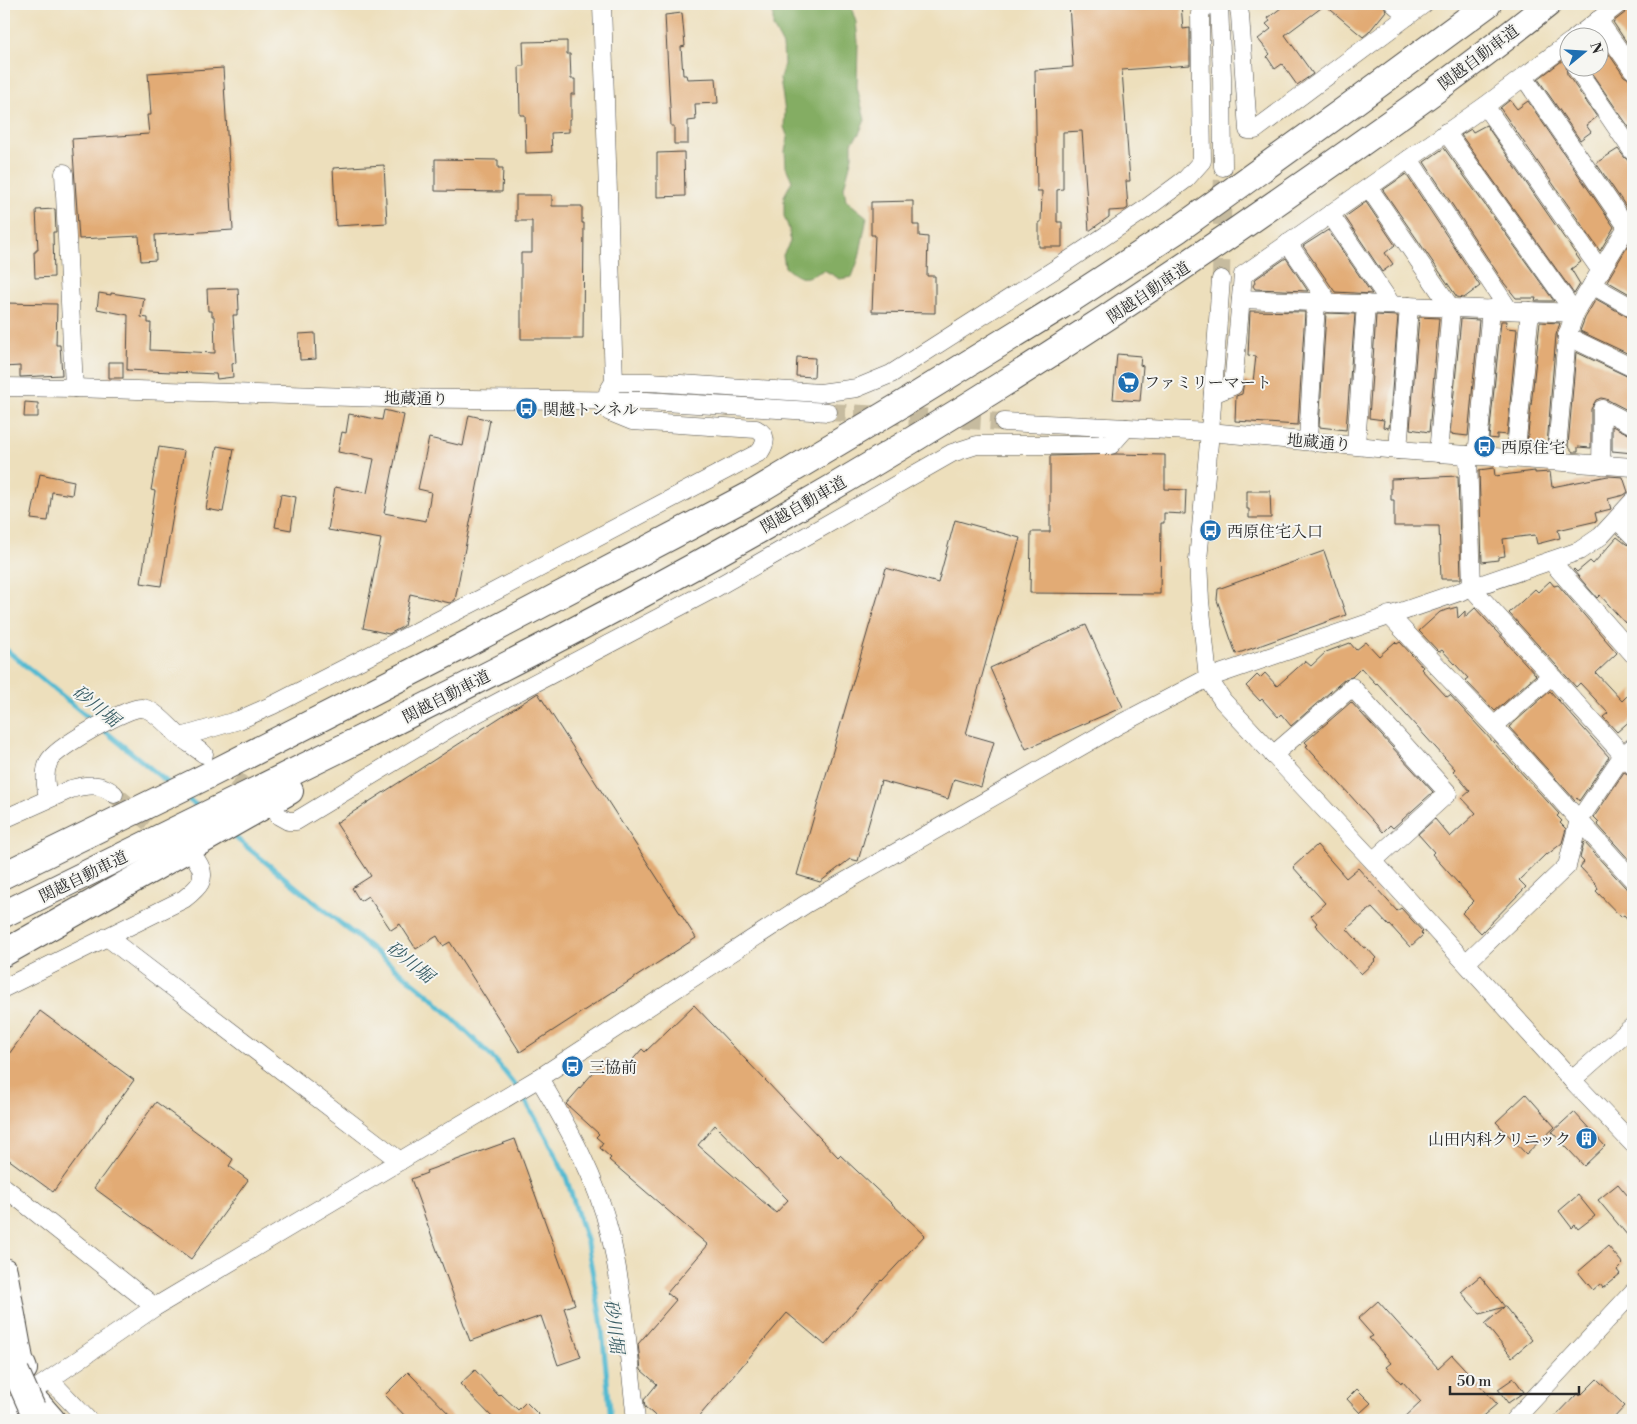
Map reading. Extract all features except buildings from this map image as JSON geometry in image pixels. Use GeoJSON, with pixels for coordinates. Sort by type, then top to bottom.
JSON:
{"type":"FeatureCollection","features":[{"type":"Feature","properties":{"kind":"highway","name":"関越自動車道"},"geometry":{"type":"LineString","coordinates":[[4,875],[142,808],[206,764],[473,641],[750,495],[901,405],[1061,306],[1179,229],[1488,4]]}},
{"type":"Feature","properties":{"kind":"highway","name":"関越自動車道"},"geometry":{"type":"LineString","coordinates":[[4,914],[188,847],[259,808],[471,684],[619,607],[766,526],[921,435],[1080,336],[1199,257],[1364,142],[1548,4]]}},
{"type":"Feature","properties":{"kind":"highway"},"geometry":{"type":"LineString","coordinates":[[4,953],[188,847]]}},
{"type":"Feature","properties":{"kind":"highway"},"geometry":{"type":"LineString","coordinates":[[4,870],[41,857]]}},
{"type":"Feature","properties":{"kind":"highway"},"geometry":{"type":"LineString","coordinates":[[4,1270],[20,1359],[20,1370]]}},
{"type":"Feature","properties":{"kind":"highway"},"geometry":{"type":"LineString","coordinates":[[4,1312],[20,1370],[41,1413]]}},
{"type":"Feature","properties":{"kind":"street"},"geometry":{"type":"LineString","coordinates":[[180,737],[239,720],[273,705],[760,452],[765,444],[761,432],[756,430],[632,421],[610,412],[601,400],[614,382],[602,4]]}},
{"type":"Feature","properties":{"kind":"street"},"geometry":{"type":"LineString","coordinates":[[614,382],[650,382],[820,393],[857,388],[891,374],[971,324],[1144,210],[1186,179],[1202,161],[1200,13],[1207,4]]}},
{"type":"Feature","properties":{"kind":"street"},"geometry":{"type":"LineString","coordinates":[[1219,4],[1223,167]]}},
{"type":"Feature","properties":{"kind":"street"},"geometry":{"type":"LineString","coordinates":[[1238,4],[1248,130],[1255,130],[1424,4]]}},
{"type":"Feature","properties":{"kind":"street"},"geometry":{"type":"LineString","coordinates":[[1394,4],[1408,16]]}},
{"type":"Feature","properties":{"kind":"street"},"geometry":{"type":"LineString","coordinates":[[1589,28],[1619,4]]}},
{"type":"Feature","properties":{"kind":"street"},"geometry":{"type":"LineString","coordinates":[[1598,20],[1633,70]]}},
{"type":"Feature","properties":{"kind":"street"},"geometry":{"type":"LineString","coordinates":[[1213,394],[1233,386],[1243,275],[1560,52]]}},
{"type":"Feature","properties":{"kind":"street"},"geometry":{"type":"LineString","coordinates":[[1524,77],[1630,222],[1575,313],[1567,336],[1556,460]]}},
{"type":"Feature","properties":{"kind":"street"},"geometry":{"type":"LineString","coordinates":[[1583,78],[1633,152]]}},
{"type":"Feature","properties":{"kind":"street"},"geometry":{"type":"LineString","coordinates":[[1486,106],[1597,278],[1633,308]]}},
{"type":"Feature","properties":{"kind":"street"},"geometry":{"type":"LineString","coordinates":[[1446,132],[1575,313]]}},
{"type":"Feature","properties":{"kind":"street"},"geometry":{"type":"LineString","coordinates":[[1409,159],[1509,310]]}},
{"type":"Feature","properties":{"kind":"street"},"geometry":{"type":"LineString","coordinates":[[64,173],[74,388]]}},
{"type":"Feature","properties":{"kind":"street"},"geometry":{"type":"LineString","coordinates":[[1369,188],[1451,308],[1438,452]]}},
{"type":"Feature","properties":{"kind":"street"},"geometry":{"type":"LineString","coordinates":[[1330,214],[1400,306],[1398,450]]}},
{"type":"Feature","properties":{"kind":"street"},"geometry":{"type":"LineString","coordinates":[[1288,243],[1323,302],[1308,440]]}},
{"type":"Feature","properties":{"kind":"street"},"geometry":{"type":"LineString","coordinates":[[1221,279],[1210,432],[1198,560],[1200,602],[1208,678],[1223,701],[1467,962],[1572,1080],[1633,1144]]}},
{"type":"Feature","properties":{"kind":"street"},"geometry":{"type":"LineString","coordinates":[[1241,299],[1575,313]]}},
{"type":"Feature","properties":{"kind":"street"},"geometry":{"type":"LineString","coordinates":[[1356,445],[1366,304]]}},
{"type":"Feature","properties":{"kind":"street"},"geometry":{"type":"LineString","coordinates":[[1467,962],[1567,866],[1579,820],[1630,756],[1551,676],[1472,588],[1473,455],[1490,310]]}},
{"type":"Feature","properties":{"kind":"street"},"geometry":{"type":"LineString","coordinates":[[1515,458],[1530,311]]}},
{"type":"Feature","properties":{"kind":"street"},"geometry":{"type":"LineString","coordinates":[[1567,336],[1633,368]]}},
{"type":"Feature","properties":{"kind":"street","name":"地蔵通り"},"geometry":{"type":"LineString","coordinates":[[4,387],[383,398],[647,400],[828,412]]}},
{"type":"Feature","properties":{"kind":"street"},"geometry":{"type":"LineString","coordinates":[[1601,465],[1602,409],[1633,425]]}},
{"type":"Feature","properties":{"kind":"street","name":"地蔵通り"},"geometry":{"type":"LineString","coordinates":[[1004,422],[1210,432],[1398,450],[1633,467]]}},
{"type":"Feature","properties":{"kind":"street"},"geometry":{"type":"LineString","coordinates":[[259,808],[288,821],[296,821],[453,726],[717,587],[952,452],[977,445],[1111,446],[1126,428]]}},
{"type":"Feature","properties":{"kind":"street"},"geometry":{"type":"LineString","coordinates":[[4,1412],[155,1307],[536,1080],[806,904],[1112,729],[1208,678],[1579,551],[1592,544],[1617,520],[1633,501]]}},
{"type":"Feature","properties":{"kind":"street"},"geometry":{"type":"LineString","coordinates":[[1617,520],[1633,536]]}},
{"type":"Feature","properties":{"kind":"street"},"geometry":{"type":"LineString","coordinates":[[1552,561],[1633,654]]}},
{"type":"Feature","properties":{"kind":"street"},"geometry":{"type":"LineString","coordinates":[[1389,615],[1494,726],[1633,880]]}},
{"type":"Feature","properties":{"kind":"street"},"geometry":{"type":"LineString","coordinates":[[1494,726],[1551,676]]}},
{"type":"Feature","properties":{"kind":"street"},"geometry":{"type":"LineString","coordinates":[[1273,755],[1352,687],[1448,793],[1373,861]]}},
{"type":"Feature","properties":{"kind":"street"},"geometry":{"type":"LineString","coordinates":[[48,798],[45,778],[49,761],[54,754],[80,736],[131,709],[141,707],[149,709],[206,764]]}},
{"type":"Feature","properties":{"kind":"street"},"geometry":{"type":"LineString","coordinates":[[4,819],[71,789],[94,784],[114,794]]}},
{"type":"Feature","properties":{"kind":"street"},"geometry":{"type":"LineString","coordinates":[[4,988],[184,899],[197,889],[202,882],[201,867],[188,847]]}},
{"type":"Feature","properties":{"kind":"street"},"geometry":{"type":"LineString","coordinates":[[107,937],[400,1161]]}},
{"type":"Feature","properties":{"kind":"street"},"geometry":{"type":"LineString","coordinates":[[1572,1080],[1633,1026]]}},
{"type":"Feature","properties":{"kind":"street"},"geometry":{"type":"LineString","coordinates":[[536,1080],[569,1128],[596,1188],[610,1233],[624,1306],[636,1420]]}},
{"type":"Feature","properties":{"kind":"street"},"geometry":{"type":"LineString","coordinates":[[4,1187],[155,1307]]}},
{"type":"Feature","properties":{"kind":"street"},"geometry":{"type":"LineString","coordinates":[[1514,1420],[1633,1292]]}},
{"type":"Feature","properties":{"kind":"street"},"geometry":{"type":"LineString","coordinates":[[50,1380],[88,1420]]}},
{"type":"Feature","properties":{"kind":"green space"},"geometry":{"type":"Polygon","coordinates":[[[773,4],[850,4],[856,22],[858,42],[857,87],[865,120],[859,134],[852,142],[852,157],[844,187],[846,200],[867,217],[859,258],[852,277],[840,279],[824,270],[808,277],[800,277],[785,267],[783,255],[790,242],[789,229],[784,216],[784,196],[792,181],[786,167],[785,151],[788,138],[784,127],[785,112],[780,78],[784,64],[783,46],[773,27],[773,4]]]}},
{"type":"Feature","properties":{"kind":"waterway","name":"砂川堀"},"geometry":{"type":"LineString","coordinates":[[4,648],[172,786]]}},
{"type":"Feature","properties":{"kind":"waterway","name":"砂川堀"},"geometry":{"type":"LineString","coordinates":[[184,796],[201,809]]}},
{"type":"Feature","properties":{"kind":"waterway","name":"砂川堀"},"geometry":{"type":"LineString","coordinates":[[231,834],[431,997],[495,1060],[519,1090],[547,1138],[566,1177],[587,1243],[601,1319],[611,1420]]}},
{"type":"Feature","properties":{"kind":"tunnel"},"geometry":{"type":"LineString","coordinates":[[1221,279],[1223,167]]}},
{"type":"Feature","properties":{"kind":"tunnel"},"geometry":{"type":"LineString","coordinates":[[828,412],[1004,422]]}},
{"type":"Feature","properties":{"kind":"tunnel"},"geometry":{"type":"LineString","coordinates":[[214,762],[258,798]]}},
{"type":"Feature","properties":{"kind":"tunnel"},"geometry":{"type":"LineString","coordinates":[[114,794],[172,841]]}},
{"type":"Feature","properties":{"kind":"place","name":"ファミリーマート"},"geometry":{"type":"Point","coordinates":[1128,382]}},
{"type":"Feature","properties":{"kind":"place","name":"関越トンネル"},"geometry":{"type":"Point","coordinates":[527,409]}},
{"type":"Feature","properties":{"kind":"place","name":"西原住宅"},"geometry":{"type":"Point","coordinates":[1485,447]}},
{"type":"Feature","properties":{"kind":"place","name":"西原住宅入口"},"geometry":{"type":"Point","coordinates":[1211,531]}},
{"type":"Feature","properties":{"kind":"place","name":"三協前"},"geometry":{"type":"Point","coordinates":[573,1067]}},
{"type":"Feature","properties":{"kind":"place","name":"山田内科クリニック"},"geometry":{"type":"Point","coordinates":[1587,1139]}}]}
